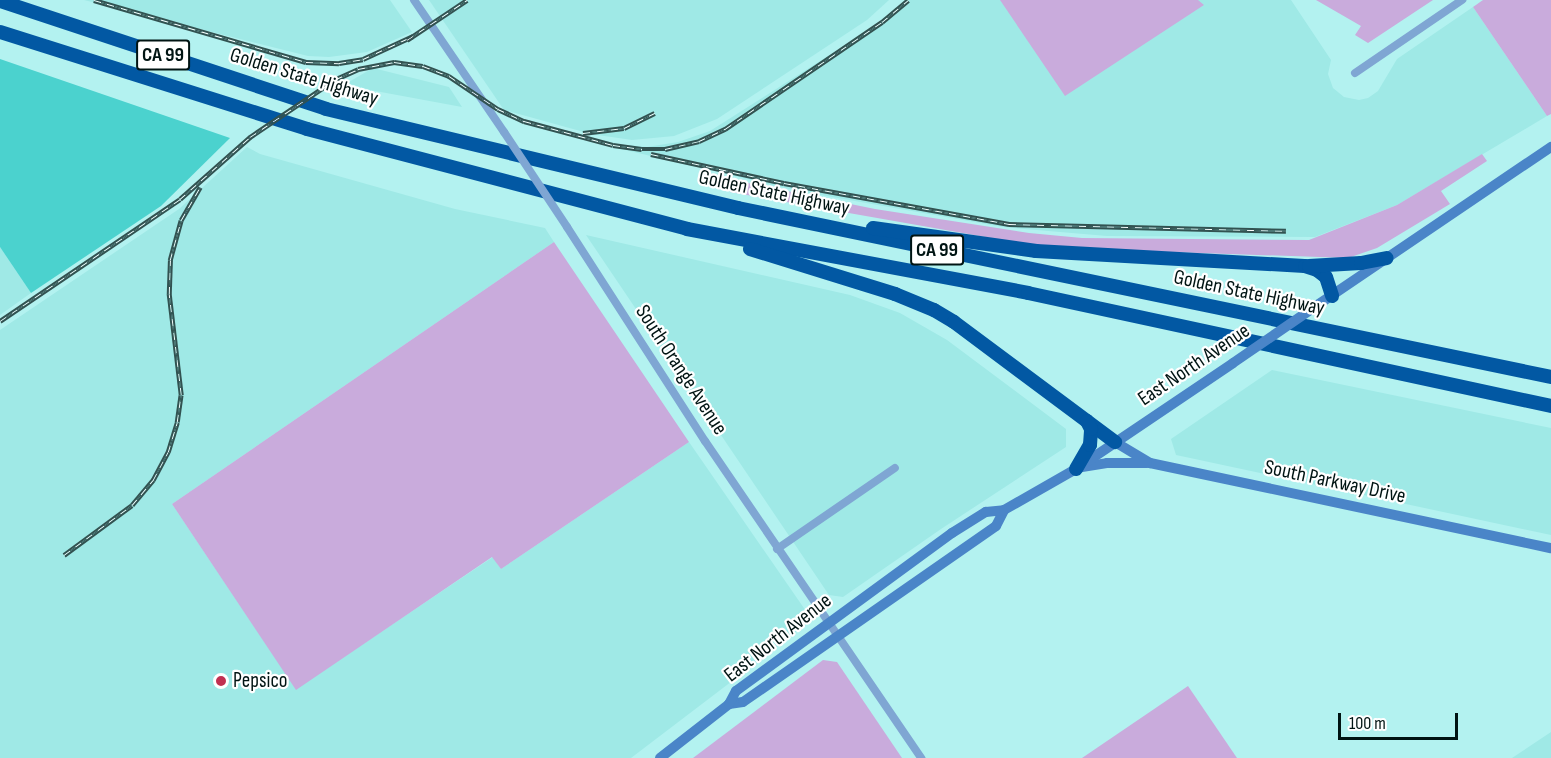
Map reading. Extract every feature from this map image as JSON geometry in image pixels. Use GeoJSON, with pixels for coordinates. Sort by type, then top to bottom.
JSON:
{"type":"FeatureCollection","features":[{"type":"Feature","properties":{"kind":"highway","name":"Golden State Highway"},"geometry":{"type":"LineString","coordinates":[[0,1],[326,109],[738,208],[1551,378]]}},
{"type":"Feature","properties":{"kind":"highway","name":"CA 99"},"geometry":{"type":"LineString","coordinates":[[0,32],[307,129],[687,230],[1028,294],[1551,406]]}},
{"type":"Feature","properties":{"kind":"highway"},"geometry":{"type":"LineString","coordinates":[[738,208],[1036,251],[1305,266],[1360,263],[1387,258]]}},
{"type":"Feature","properties":{"kind":"highway"},"geometry":{"type":"LineString","coordinates":[[687,230],[916,302],[954,322],[1115,442]]}},
{"type":"Feature","properties":{"kind":"highway"},"geometry":{"type":"LineString","coordinates":[[1305,266],[1317,270],[1326,277],[1332,296]]}},
{"type":"Feature","properties":{"kind":"highway"},"geometry":{"type":"LineString","coordinates":[[1076,469],[1090,445],[1091,429],[1087,421]]}},
{"type":"Feature","properties":{"kind":"street","name":"South Orange Avenue"},"geometry":{"type":"LineString","coordinates":[[414,0],[567,227],[777,549],[921,758]]}},
{"type":"Feature","properties":{"kind":"street"},"geometry":{"type":"LineString","coordinates":[[1355,73],[1462,0]]}},
{"type":"Feature","properties":{"kind":"street","name":"East North Avenue"},"geometry":{"type":"LineString","coordinates":[[660,758],[729,704],[736,692],[828,622],[952,533],[986,512],[1004,510],[1076,469],[1551,147]]}},
{"type":"Feature","properties":{"kind":"street","name":"South Parkway Drive"},"geometry":{"type":"LineString","coordinates":[[1115,442],[1150,463],[1551,548]]}},
{"type":"Feature","properties":{"kind":"street"},"geometry":{"type":"LineString","coordinates":[[1076,469],[1107,463],[1150,463]]}},
{"type":"Feature","properties":{"kind":"street"},"geometry":{"type":"LineString","coordinates":[[777,549],[895,468]]}},
{"type":"Feature","properties":{"kind":"street","name":"East North Avenue"},"geometry":{"type":"LineString","coordinates":[[729,704],[743,702],[996,526],[1004,510]]}},
{"type":"Feature","properties":{"kind":"shaded area"},"geometry":{"type":"Polygon","coordinates":[[[84,0],[390,0],[412,32],[367,52],[329,57],[308,56],[84,0]]]}},
{"type":"Feature","properties":{"kind":"shaded area"},"geometry":{"type":"Polygon","coordinates":[[[429,0],[889,0],[867,20],[717,119],[674,136],[632,140],[591,134],[504,110],[429,0]]]}},
{"type":"Feature","properties":{"kind":"shaded area"},"geometry":{"type":"Polygon","coordinates":[[[905,0],[1291,0],[1331,60],[1328,74],[1333,88],[1344,97],[1359,100],[1368,98],[1378,91],[1397,59],[1473,7],[1547,116],[1397,205],[1315,237],[1107,236],[1003,227],[798,191],[592,142],[647,147],[678,142],[710,131],[875,26],[897,10],[905,0]]]}},
{"type":"Feature","properties":{"kind":"shaded area"},"geometry":{"type":"Polygon","coordinates":[[[1000,0],[1198,0],[1204,5],[1065,96],[1000,0]]]}},
{"type":"Feature","properties":{"kind":"shaded area"},"geometry":{"type":"Polygon","coordinates":[[[1316,0],[1433,0],[1368,43],[1355,35],[1361,26],[1316,0]]]}},
{"type":"Feature","properties":{"kind":"shaded area"},"geometry":{"type":"Polygon","coordinates":[[[1483,0],[1551,0],[1551,114],[1547,116],[1473,7],[1483,0]]]}},
{"type":"Feature","properties":{"kind":"shaded area"},"geometry":{"type":"Polygon","coordinates":[[[0,59],[230,138],[161,206],[31,293],[0,247],[0,59]]]}},
{"type":"Feature","properties":{"kind":"shaded area"},"geometry":{"type":"Polygon","coordinates":[[[373,68],[449,87],[462,107],[370,90],[347,83],[373,68]]]}},
{"type":"Feature","properties":{"kind":"shaded area"},"geometry":{"type":"Polygon","coordinates":[[[247,147],[260,154],[455,209],[545,228],[554,242],[172,504],[296,689],[493,557],[501,569],[689,442],[808,614],[807,624],[631,758],[0,758],[0,330],[179,209],[247,147]]]}},
{"type":"Feature","properties":{"kind":"shaded area"},"geometry":{"type":"Polygon","coordinates":[[[1482,154],[1487,161],[1441,191],[1450,204],[1377,248],[1348,258],[1082,249],[1025,244],[730,192],[733,180],[875,209],[1029,233],[1082,238],[1309,240],[1397,205],[1482,154]]]}},
{"type":"Feature","properties":{"kind":"shaded area"},"geometry":{"type":"Polygon","coordinates":[[[586,235],[850,295],[900,313],[947,340],[1066,429],[1066,447],[843,597],[829,595],[586,235]]]}},
{"type":"Feature","properties":{"kind":"shaded area"},"geometry":{"type":"Polygon","coordinates":[[[554,242],[689,442],[501,569],[492,557],[296,690],[172,504],[554,242]]]}},
{"type":"Feature","properties":{"kind":"shaded area"},"geometry":{"type":"Polygon","coordinates":[[[0,247],[31,293],[0,315],[0,247]]]}},
{"type":"Feature","properties":{"kind":"shaded area"},"geometry":{"type":"Polygon","coordinates":[[[1272,370],[1551,428],[1551,535],[1176,455],[1171,439],[1272,370]]]}},
{"type":"Feature","properties":{"kind":"shaded area"},"geometry":{"type":"Polygon","coordinates":[[[823,660],[837,662],[902,758],[693,758],[823,660]]]}},
{"type":"Feature","properties":{"kind":"shaded area"},"geometry":{"type":"Polygon","coordinates":[[[1188,686],[1237,758],[1082,758],[1188,686]]]}},
{"type":"Feature","properties":{"kind":"shaded area"},"geometry":{"type":"Polygon","coordinates":[[[1551,732],[1551,758],[1512,758],[1551,732]]]}},
{"type":"Feature","properties":{"kind":"railway"},"geometry":{"type":"LineString","coordinates":[[94,0],[306,62],[339,63],[363,59],[413,36]]}},
{"type":"Feature","properties":{"kind":"railway"},"geometry":{"type":"LineString","coordinates":[[407,40],[467,0]]}},
{"type":"Feature","properties":{"kind":"railway"},"geometry":{"type":"LineString","coordinates":[[0,321],[180,199],[250,137],[336,79],[358,69],[394,62],[423,66],[449,76],[498,109],[524,121],[613,145],[665,149],[699,141],[725,129],[882,22],[908,0]]}},
{"type":"Feature","properties":{"kind":"railway"},"geometry":{"type":"LineString","coordinates":[[583,133],[624,128],[655,113]]}},
{"type":"Feature","properties":{"kind":"railway"},"geometry":{"type":"LineString","coordinates":[[651,154],[784,183],[1009,224],[1286,231]]}},
{"type":"Feature","properties":{"kind":"railway"},"geometry":{"type":"LineString","coordinates":[[64,555],[132,505],[153,480],[168,452],[177,422],[181,395],[169,294],[170,260],[181,220],[200,187]]}},
{"type":"Feature","properties":{"kind":"place","name":"Pepsico"},"geometry":{"type":"Point","coordinates":[221,681]}}]}
